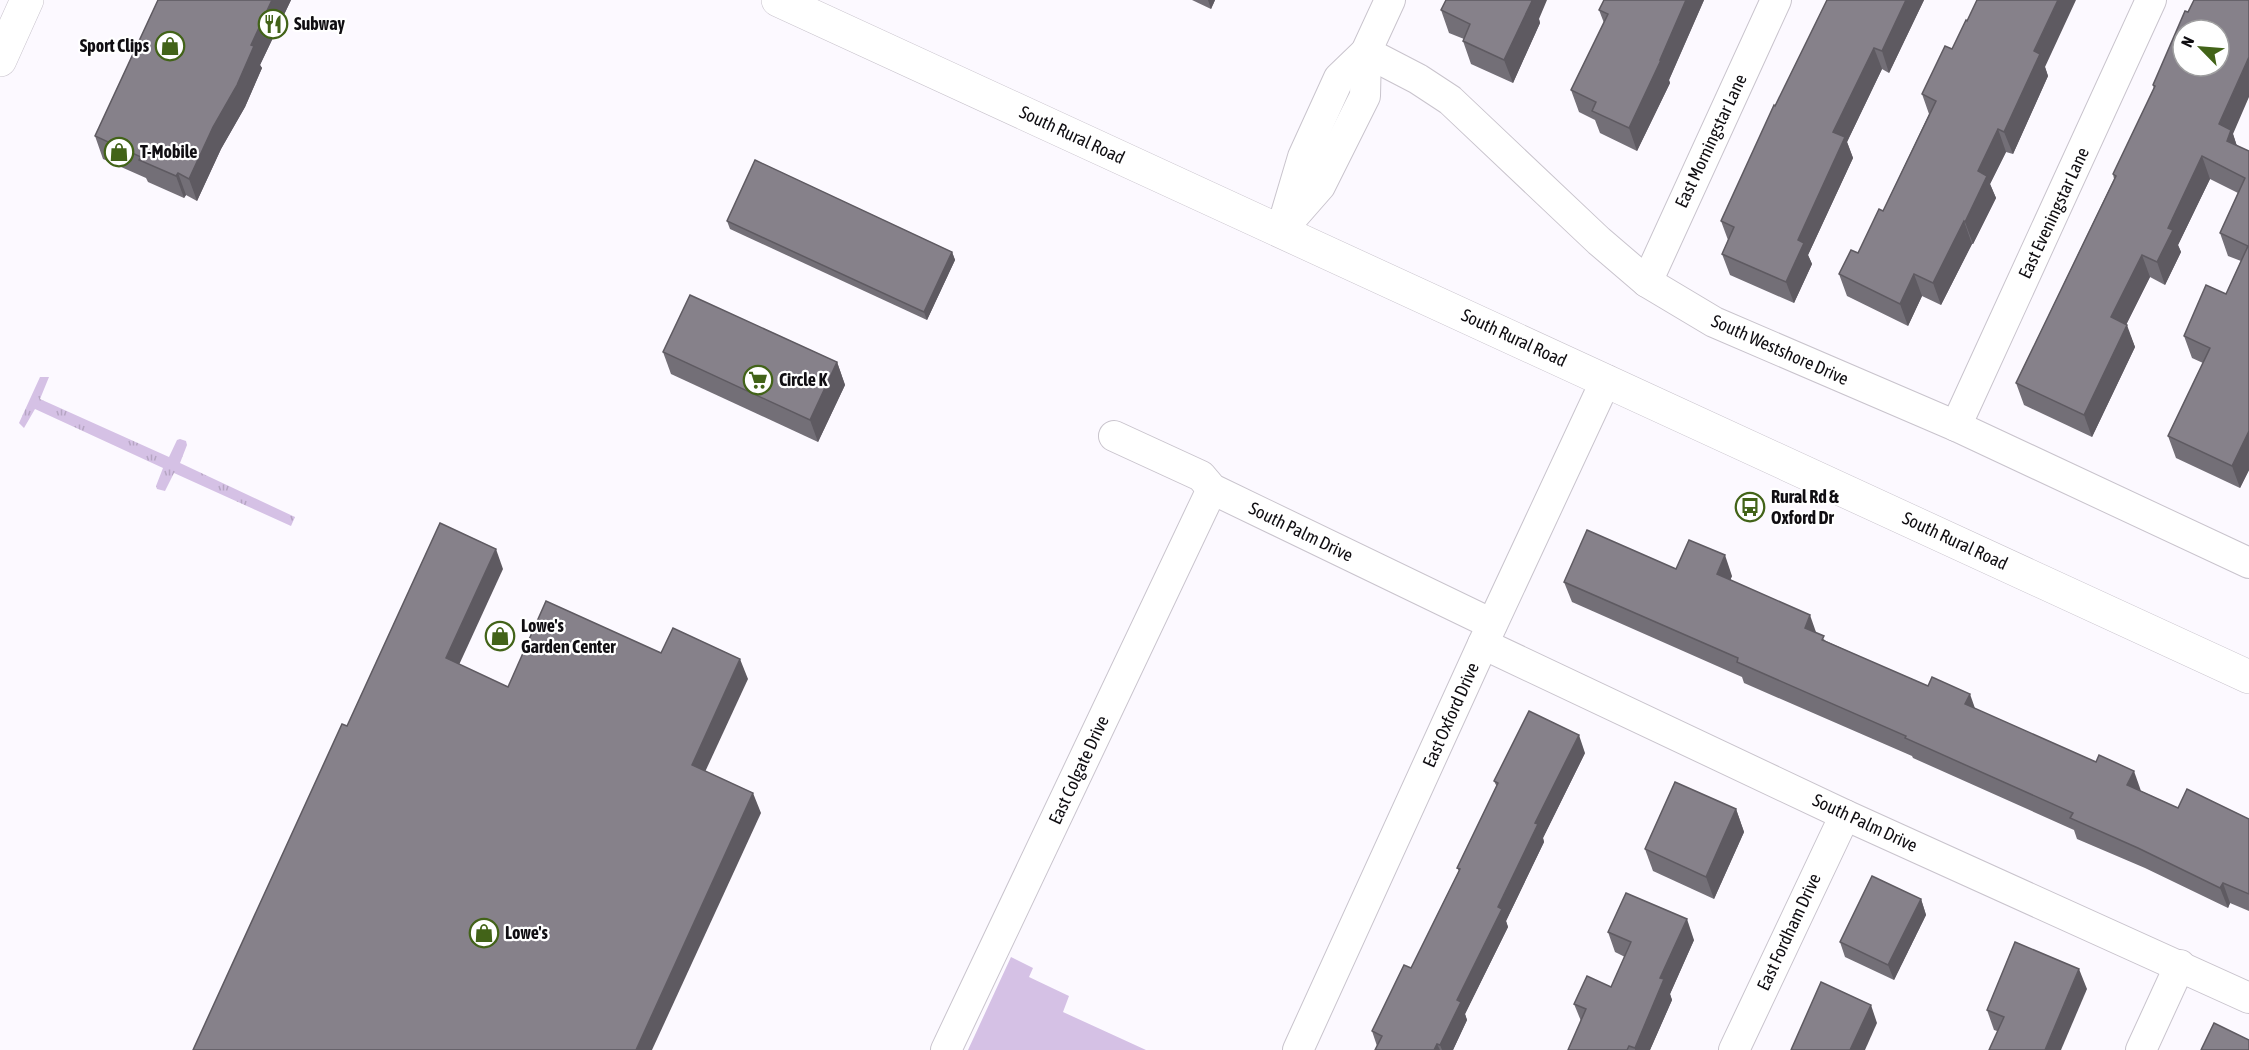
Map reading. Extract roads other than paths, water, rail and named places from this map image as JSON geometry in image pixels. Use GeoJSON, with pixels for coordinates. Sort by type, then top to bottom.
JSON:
{"type":"FeatureCollection","features":[{"type":"Feature","properties":{"kind":"main road"},"geometry":{"type":"LineString","coordinates":[[0,60],[27,0]]}},
{"type":"Feature","properties":{"kind":"main road","name":"South Rural Road"},"geometry":{"type":"LineString","coordinates":[[778,0],[2249,677]]}},
{"type":"Feature","properties":{"kind":"street"},"geometry":{"type":"LineString","coordinates":[[1281,231],[1299,167],[1339,78],[1366,52],[1390,0]]}},
{"type":"Feature","properties":{"kind":"street","name":"East Morningstar Lane"},"geometry":{"type":"LineString","coordinates":[[1647,282],[1776,0]]}},
{"type":"Feature","properties":{"kind":"street","name":"East Eveningstar Lane"},"geometry":{"type":"LineString","coordinates":[[1956,426],[2151,0]]}},
{"type":"Feature","properties":{"kind":"street","name":"South Westshore Drive"},"geometry":{"type":"LineString","coordinates":[[1366,52],[1418,79],[1450,100],[1599,241],[1647,282],[1714,322],[1956,426],[2249,563]]}},
{"type":"Feature","properties":{"kind":"street","name":"East Oxford Drive"},"geometry":{"type":"LineString","coordinates":[[1298,1050],[1606,380]]}},
{"type":"Feature","properties":{"kind":"street","name":"South Palm Drive"},"geometry":{"type":"LineString","coordinates":[[1113,436],[1201,476],[1212,489],[1488,634],[1845,815],[2249,998]]}},
{"type":"Feature","properties":{"kind":"street","name":"East Colgate Drive"},"geometry":{"type":"LineString","coordinates":[[946,1050],[1212,489]]}},
{"type":"Feature","properties":{"kind":"street","name":"East Fordham Drive"},"geometry":{"type":"LineString","coordinates":[[1734,1050],[1845,815]]}},
{"type":"Feature","properties":{"kind":"street"},"geometry":{"type":"LineString","coordinates":[[2142,1050],[2180,965]]}},
{"type":"Feature","properties":{"kind":"place","name":"Subway"},"geometry":{"type":"Point","coordinates":[273,24]}},
{"type":"Feature","properties":{"kind":"place","name":"Sport Clips"},"geometry":{"type":"Point","coordinates":[170,46]}},
{"type":"Feature","properties":{"kind":"place","name":"T-Mobile"},"geometry":{"type":"Point","coordinates":[119,152]}},
{"type":"Feature","properties":{"kind":"place","name":"Circle K"},"geometry":{"type":"Point","coordinates":[758,380]}},
{"type":"Feature","properties":{"kind":"place","name":"Rural Rd & Oxford Dr"},"geometry":{"type":"Point","coordinates":[1750,507]}},
{"type":"Feature","properties":{"kind":"place","name":"Lowe's Garden Center"},"geometry":{"type":"Point","coordinates":[500,636]}},
{"type":"Feature","properties":{"kind":"place","name":"Lowe's"},"geometry":{"type":"Point","coordinates":[484,933]}}]}
